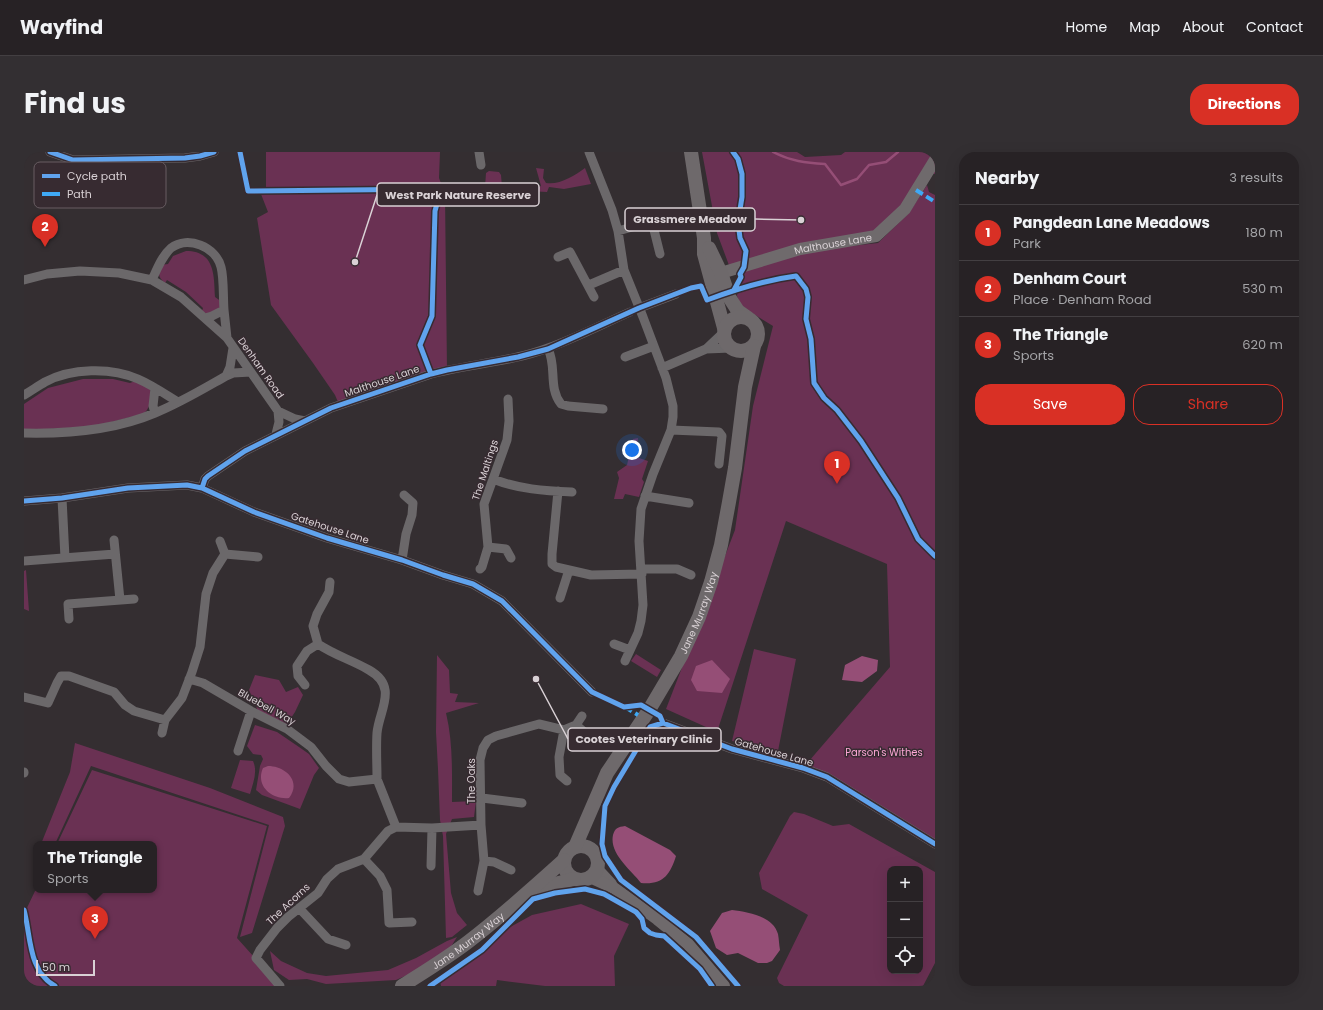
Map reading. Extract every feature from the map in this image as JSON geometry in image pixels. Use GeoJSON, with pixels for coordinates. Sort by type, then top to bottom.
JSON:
{"type":"FeatureCollection","features":[{"type":"Feature","properties":{"kind":"main road"},"geometry":{"type":"LineString","coordinates":[[691,152],[704,238],[704,254],[724,330],[725,341],[733,349],[745,387]]}},
{"type":"Feature","properties":{"kind":"main road"},"geometry":{"type":"LineString","coordinates":[[704,238],[721,273],[729,297],[738,311],[753,322],[758,331],[758,337],[754,346],[746,351],[733,349]]}},
{"type":"Feature","properties":{"kind":"main road"},"geometry":{"type":"LineString","coordinates":[[724,330],[729,321],[734,318],[748,318]]}},
{"type":"Feature","properties":{"kind":"main road","name":"Jane Murray Way"},"geometry":{"type":"LineString","coordinates":[[575,847],[607,773],[649,710],[677,662],[699,616],[711,582],[721,545],[735,468],[745,387],[754,346]]}},
{"type":"Feature","properties":{"kind":"main road","name":"Jane Murray Way"},"geometry":{"type":"LineString","coordinates":[[589,814],[591,850]]}},
{"type":"Feature","properties":{"kind":"main road"},"geometry":{"type":"LineString","coordinates":[[580,846],[591,850],[597,858],[594,873],[585,880],[574,879],[566,871],[564,866],[564,860],[570,850],[575,847],[580,846]]}},
{"type":"Feature","properties":{"kind":"main road","name":"Jane Murray Way"},"geometry":{"type":"LineString","coordinates":[[402,986],[467,943],[530,891],[564,860]]}},
{"type":"Feature","properties":{"kind":"main road","name":"Jane Murray Way"},"geometry":{"type":"LineString","coordinates":[[530,891],[574,879]]}},
{"type":"Feature","properties":{"kind":"street"},"geometry":{"type":"LineString","coordinates":[[50,152],[73,160],[185,158],[214,152]]}},
{"type":"Feature","properties":{"kind":"street"},"geometry":{"type":"LineString","coordinates":[[479,152],[481,165]]}},
{"type":"Feature","properties":{"kind":"street"},"geometry":{"type":"LineString","coordinates":[[589,152],[612,210],[618,231],[624,270],[634,310],[654,346],[666,378],[673,406],[671,430],[653,474],[641,509],[639,530],[644,605],[638,633],[624,661]]}},
{"type":"Feature","properties":{"kind":"street","name":"Malthouse Lane"},"geometry":{"type":"LineString","coordinates":[[721,273],[800,250],[876,236],[905,209],[935,160]]}},
{"type":"Feature","properties":{"kind":"street"},"geometry":{"type":"LineString","coordinates":[[618,231],[664,218]]}},
{"type":"Feature","properties":{"kind":"street"},"geometry":{"type":"LineString","coordinates":[[652,222],[660,254]]}},
{"type":"Feature","properties":{"kind":"street","name":"Denham Road"},"geometry":{"type":"LineString","coordinates":[[152,280],[162,259],[171,248],[180,244],[191,243],[200,244],[210,250],[221,266],[227,338]]}},
{"type":"Feature","properties":{"kind":"street"},"geometry":{"type":"LineString","coordinates":[[558,257],[570,252],[589,285],[594,297]]}},
{"type":"Feature","properties":{"kind":"street"},"geometry":{"type":"LineString","coordinates":[[589,285],[624,270]]}},
{"type":"Feature","properties":{"kind":"street","name":"Denham Road"},"geometry":{"type":"LineString","coordinates":[[24,280],[47,274],[80,271],[119,273],[152,280],[181,297],[227,338],[251,372],[278,411],[279,422],[276,434]]}},
{"type":"Feature","properties":{"kind":"street","name":"Malthouse Lane"},"geometry":{"type":"LineString","coordinates":[[202,488],[208,476],[245,450],[331,408],[431,374],[518,357],[548,349],[634,310],[676,294]]}},
{"type":"Feature","properties":{"kind":"street"},"geometry":{"type":"LineString","coordinates":[[205,318],[224,310]]}},
{"type":"Feature","properties":{"kind":"street"},"geometry":{"type":"LineString","coordinates":[[662,368],[706,349],[724,330]]}},
{"type":"Feature","properties":{"kind":"street"},"geometry":{"type":"LineString","coordinates":[[624,357],[654,346]]}},
{"type":"Feature","properties":{"kind":"street"},"geometry":{"type":"LineString","coordinates":[[226,376],[230,366],[233,348]]}},
{"type":"Feature","properties":{"kind":"street"},"geometry":{"type":"LineString","coordinates":[[548,349],[552,356],[554,392],[562,404],[568,406],[603,409]]}},
{"type":"Feature","properties":{"kind":"street"},"geometry":{"type":"LineString","coordinates":[[706,349],[733,349]]}},
{"type":"Feature","properties":{"kind":"street"},"geometry":{"type":"LineString","coordinates":[[24,396],[45,382],[58,377],[79,372],[117,373],[137,378],[178,402]]}},
{"type":"Feature","properties":{"kind":"street"},"geometry":{"type":"LineString","coordinates":[[24,433],[41,434],[97,429],[123,424],[155,414],[233,372],[251,372]]}},
{"type":"Feature","properties":{"kind":"street"},"geometry":{"type":"LineString","coordinates":[[155,388],[153,406],[155,414]]}},
{"type":"Feature","properties":{"kind":"street","name":"The Maltings"},"geometry":{"type":"LineString","coordinates":[[480,569],[488,547],[484,504],[504,450],[508,432],[508,399]]}},
{"type":"Feature","properties":{"kind":"street","name":"Denham Road"},"geometry":{"type":"LineString","coordinates":[[278,411],[305,421]]}},
{"type":"Feature","properties":{"kind":"street"},"geometry":{"type":"LineString","coordinates":[[671,430],[719,432],[722,436],[719,464]]}},
{"type":"Feature","properties":{"kind":"street"},"geometry":{"type":"LineString","coordinates":[[493,479],[516,486],[572,492]]}},
{"type":"Feature","properties":{"kind":"street","name":"Gatehouse Lane"},"geometry":{"type":"LineString","coordinates":[[24,501],[62,498],[128,488],[182,485],[202,488],[254,512],[328,538],[402,560],[473,584],[502,601],[592,692]]}},
{"type":"Feature","properties":{"kind":"street"},"geometry":{"type":"LineString","coordinates":[[558,491],[552,554],[552,564],[556,567],[592,575],[677,569],[691,576]]}},
{"type":"Feature","properties":{"kind":"street"},"geometry":{"type":"LineString","coordinates":[[402,560],[406,534],[412,515],[413,503],[404,495]]}},
{"type":"Feature","properties":{"kind":"street"},"geometry":{"type":"LineString","coordinates":[[645,496],[689,503]]}},
{"type":"Feature","properties":{"kind":"street"},"geometry":{"type":"LineString","coordinates":[[62,498],[65,558]]}},
{"type":"Feature","properties":{"kind":"street"},"geometry":{"type":"LineString","coordinates":[[114,540],[120,600]]}},
{"type":"Feature","properties":{"kind":"street"},"geometry":{"type":"LineString","coordinates":[[162,733],[165,720],[182,698],[200,647],[206,594],[213,573],[224,554],[220,541]]}},
{"type":"Feature","properties":{"kind":"street"},"geometry":{"type":"LineString","coordinates":[[488,547],[506,549],[511,558]]}},
{"type":"Feature","properties":{"kind":"street"},"geometry":{"type":"LineString","coordinates":[[24,561],[115,554]]}},
{"type":"Feature","properties":{"kind":"street"},"geometry":{"type":"LineString","coordinates":[[224,554],[258,557]]}},
{"type":"Feature","properties":{"kind":"street"},"geometry":{"type":"LineString","coordinates":[[560,598],[568,570]]}},
{"type":"Feature","properties":{"kind":"street"},"geometry":{"type":"LineString","coordinates":[[330,582],[329,592],[317,614],[313,626],[318,644],[328,651],[369,670],[377,676],[384,685],[386,698],[377,732],[377,779],[396,827],[432,828],[481,825]]}},
{"type":"Feature","properties":{"kind":"street"},"geometry":{"type":"LineString","coordinates":[[70,618],[68,604],[134,599]]}},
{"type":"Feature","properties":{"kind":"street"},"geometry":{"type":"LineString","coordinates":[[305,685],[298,676],[297,666],[307,651],[318,644]]}},
{"type":"Feature","properties":{"kind":"street"},"geometry":{"type":"LineString","coordinates":[[614,644],[630,650]]}},
{"type":"Feature","properties":{"kind":"street"},"geometry":{"type":"LineString","coordinates":[[24,697],[48,708],[61,676],[69,676],[114,692],[125,705],[134,711],[165,720]]}},
{"type":"Feature","properties":{"kind":"street","name":"Bluebell Way"},"geometry":{"type":"LineString","coordinates":[[189,679],[202,683],[251,711],[287,729],[310,747],[339,779],[349,782],[377,779]]}},
{"type":"Feature","properties":{"kind":"street"},"geometry":{"type":"LineString","coordinates":[[238,751],[251,711]]}},
{"type":"Feature","properties":{"kind":"street"},"geometry":{"type":"LineString","coordinates":[[566,781],[560,775],[559,757],[564,730],[576,725],[582,716]]}},
{"type":"Feature","properties":{"kind":"street","name":"Gatehouse Lane"},"geometry":{"type":"LineString","coordinates":[[663,723],[732,749],[803,768],[827,777],[935,844]]}},
{"type":"Feature","properties":{"kind":"street","name":"The Oaks"},"geometry":{"type":"LineString","coordinates":[[478,891],[484,861],[481,825],[482,798],[480,760],[483,748],[488,740],[496,736],[539,724],[564,730]]}},
{"type":"Feature","properties":{"kind":"street"},"geometry":{"type":"LineString","coordinates":[[576,725],[597,743]]}},
{"type":"Feature","properties":{"kind":"street"},"geometry":{"type":"LineString","coordinates":[[482,798],[522,803]]}},
{"type":"Feature","properties":{"kind":"street","name":"The Acorns"},"geometry":{"type":"LineString","coordinates":[[280,986],[256,958],[260,950],[277,928],[318,892],[327,879],[338,869],[364,858],[388,831],[396,827]]}},
{"type":"Feature","properties":{"kind":"street"},"geometry":{"type":"LineString","coordinates":[[431,866],[432,828]]}},
{"type":"Feature","properties":{"kind":"street"},"geometry":{"type":"LineString","coordinates":[[364,858],[380,876],[387,890],[389,928],[412,922]]}},
{"type":"Feature","properties":{"kind":"street"},"geometry":{"type":"LineString","coordinates":[[484,861],[494,862],[511,870]]}},
{"type":"Feature","properties":{"kind":"street"},"geometry":{"type":"LineString","coordinates":[[594,873],[657,919],[688,944],[724,986]]}},
{"type":"Feature","properties":{"kind":"street"},"geometry":{"type":"LineString","coordinates":[[299,908],[328,939],[346,945]]}},
{"type":"Feature","properties":{"kind":"green space"},"geometry":{"type":"Polygon","coordinates":[[[266,152],[440,152],[439,178],[445,194],[447,370],[338,402],[335,395],[313,363],[271,305],[257,218],[268,212],[259,189],[266,187],[266,152]]]}},
{"type":"Feature","properties":{"kind":"green space"},"geometry":{"type":"Polygon","coordinates":[[[702,152],[797,152],[805,157],[841,155],[845,152],[935,152],[935,174],[926,171],[902,206],[874,234],[730,268],[717,233],[702,152]]]}},
{"type":"Feature","properties":{"kind":"green space"},"geometry":{"type":"Polygon","coordinates":[[[536,168],[544,169],[543,178],[546,183],[556,183],[567,179],[585,168],[591,184],[564,189],[549,187],[547,192],[528,191],[541,186],[536,168]]]}},
{"type":"Feature","properties":{"kind":"green space"},"geometry":{"type":"Polygon","coordinates":[[[489,171],[499,172],[501,175],[502,187],[485,187],[486,173],[489,171]]]}},
{"type":"Feature","properties":{"kind":"green space","name":"Parson's Withes"},"geometry":{"type":"Polygon","coordinates":[[[927,185],[929,192],[935,195],[935,844],[803,768],[890,667],[887,564],[786,521],[717,732],[666,709],[735,530],[753,406],[773,326],[741,306],[737,296],[739,284],[744,279],[744,271],[815,250],[878,243],[909,213],[927,185]]]}},
{"type":"Feature","properties":{"kind":"green space"},"geometry":{"type":"Polygon","coordinates":[[[186,251],[196,252],[203,255],[208,260],[213,273],[215,297],[222,302],[221,308],[207,314],[202,311],[203,308],[186,292],[167,280],[165,283],[161,279],[159,273],[161,265],[168,264],[173,256],[186,251]]]}},
{"type":"Feature","properties":{"kind":"green space"},"geometry":{"type":"Polygon","coordinates":[[[83,379],[113,379],[130,383],[135,381],[150,389],[148,409],[143,414],[92,427],[24,430],[24,404],[48,388],[83,379]]]}},
{"type":"Feature","properties":{"kind":"green space"},"geometry":{"type":"Polygon","coordinates":[[[638,438],[636,457],[648,461],[642,479],[644,482],[639,497],[625,494],[623,499],[614,499],[619,478],[617,472],[627,465],[633,439],[638,438]]]}},
{"type":"Feature","properties":{"kind":"green space"},"geometry":{"type":"Polygon","coordinates":[[[26,570],[29,611],[24,609],[24,571],[26,570]]]}},
{"type":"Feature","properties":{"kind":"green space"},"geometry":{"type":"Polygon","coordinates":[[[754,649],[796,659],[778,751],[732,741],[754,649]]]}},
{"type":"Feature","properties":{"kind":"green space"},"geometry":{"type":"Polygon","coordinates":[[[636,654],[661,670],[657,677],[631,661],[636,654]]]}},
{"type":"Feature","properties":{"kind":"green space"},"geometry":{"type":"Polygon","coordinates":[[[437,655],[449,670],[450,693],[458,694],[455,702],[479,703],[446,713],[451,746],[452,802],[476,801],[474,817],[452,819],[446,834],[451,893],[457,913],[467,925],[452,937],[446,938],[443,836],[440,820],[436,732],[437,655]]]}},
{"type":"Feature","properties":{"kind":"green space"},"geometry":{"type":"Polygon","coordinates":[[[255,675],[279,680],[286,692],[298,687],[303,695],[295,712],[287,724],[258,711],[249,690],[255,675]]]}},
{"type":"Feature","properties":{"kind":"green space"},"geometry":{"type":"Polygon","coordinates":[[[255,725],[277,732],[309,754],[319,768],[314,775],[300,809],[262,795],[256,790],[260,766],[263,759],[261,755],[253,754],[247,746],[255,725]]]}},
{"type":"Feature","properties":{"kind":"green space"},"geometry":{"type":"Polygon","coordinates":[[[75,743],[210,788],[283,817],[285,826],[252,933],[240,937],[269,825],[91,766],[56,841],[42,841],[70,772],[75,743]]]}},
{"type":"Feature","properties":{"kind":"green space"},"geometry":{"type":"Polygon","coordinates":[[[240,760],[253,761],[255,769],[250,794],[231,788],[240,760]]]}},
{"type":"Feature","properties":{"kind":"green space"},"geometry":{"type":"Polygon","coordinates":[[[92,770],[267,826],[237,938],[280,986],[24,986],[24,914],[34,893],[157,893],[157,841],[58,841],[92,770]]]}},
{"type":"Feature","properties":{"kind":"green space"},"geometry":{"type":"Polygon","coordinates":[[[794,812],[804,814],[833,826],[849,824],[935,872],[935,963],[923,986],[784,986],[779,983],[777,978],[808,915],[762,889],[759,873],[790,816],[794,812]]]}},
{"type":"Feature","properties":{"kind":"green space"},"geometry":{"type":"Polygon","coordinates":[[[581,904],[629,924],[614,956],[615,986],[545,986],[497,980],[496,986],[441,986],[439,977],[496,935],[532,915],[581,904]]]}},
{"type":"Feature","properties":{"kind":"green space"},"geometry":{"type":"Polygon","coordinates":[[[457,937],[447,953],[419,970],[396,980],[326,984],[307,979],[289,980],[274,970],[270,951],[281,961],[307,973],[326,976],[388,970],[416,958],[457,937]]]}},
{"type":"Feature","properties":{"kind":"shaded area"},"geometry":{"type":"Polygon","coordinates":[[[862,656],[878,660],[877,671],[862,682],[842,680],[845,665],[862,656]]]}},
{"type":"Feature","properties":{"kind":"shaded area"},"geometry":{"type":"Polygon","coordinates":[[[712,660],[730,679],[722,693],[697,691],[691,680],[696,666],[712,660]]]}},
{"type":"Feature","properties":{"kind":"shaded area"},"geometry":{"type":"Polygon","coordinates":[[[268,766],[286,772],[293,780],[293,792],[289,798],[277,797],[271,794],[263,786],[261,775],[263,768],[268,766]]]}},
{"type":"Feature","properties":{"kind":"shaded area"},"geometry":{"type":"Polygon","coordinates":[[[625,826],[670,850],[676,856],[671,869],[660,880],[649,883],[641,883],[617,855],[614,849],[613,835],[617,828],[625,826]]]}},
{"type":"Feature","properties":{"kind":"shaded area"},"geometry":{"type":"Polygon","coordinates":[[[732,910],[759,916],[771,923],[775,928],[778,934],[780,950],[772,961],[767,963],[758,963],[738,953],[727,955],[716,948],[710,931],[722,913],[732,910]]]}},
{"type":"Feature","properties":{"kind":"waterway"},"geometry":{"type":"LineString","coordinates":[[773,152],[786,158],[798,161],[825,164],[841,185],[857,179],[869,165],[886,162],[898,152]]}},
{"type":"Feature","properties":{"kind":"marked path"},"geometry":{"type":"LineString","coordinates":[[916,190],[935,202]]}},
{"type":"Feature","properties":{"kind":"marked path"},"geometry":{"type":"LineString","coordinates":[[625,707],[638,715]]}},
{"type":"Feature","properties":{"kind":"cycle path"},"geometry":{"type":"LineString","coordinates":[[50,152],[73,160],[185,158],[214,152]]}},
{"type":"Feature","properties":{"kind":"cycle path"},"geometry":{"type":"LineString","coordinates":[[240,152],[248,191],[441,189],[435,211],[432,316],[420,345],[431,374]]}},
{"type":"Feature","properties":{"kind":"cycle path"},"geometry":{"type":"LineString","coordinates":[[733,152],[738,159],[742,174],[742,197],[738,222],[740,238],[746,251],[744,267],[740,274],[741,277],[734,290]]}},
{"type":"Feature","properties":{"kind":"cycle path"},"geometry":{"type":"LineString","coordinates":[[202,488],[205,479],[208,476],[245,451],[331,408],[431,374],[518,357],[548,349],[639,308],[691,288],[701,286],[707,300],[751,285],[796,276],[806,289],[808,297],[806,319],[811,339],[814,383],[824,398],[837,410],[861,441],[898,498],[918,539],[935,556]]}},
{"type":"Feature","properties":{"kind":"cycle path"},"geometry":{"type":"LineString","coordinates":[[24,501],[62,498],[128,488],[187,485],[202,488],[254,512],[327,538],[402,560],[473,584],[502,601],[592,692],[624,707],[641,705],[660,716],[663,723],[732,749],[803,768],[827,777],[935,844]]}},
{"type":"Feature","properties":{"kind":"cycle path"},"geometry":{"type":"LineString","coordinates":[[663,723],[650,727],[614,787],[605,806],[602,844],[605,856],[621,880],[696,937],[738,986]]}},
{"type":"Feature","properties":{"kind":"cycle path"},"geometry":{"type":"LineString","coordinates":[[430,986],[482,950],[533,899],[555,893],[585,889],[604,894],[636,912],[642,919],[644,928],[650,933],[664,936],[700,969],[712,986]]}},
{"type":"Feature","properties":{"kind":"cycle path"},"geometry":{"type":"LineString","coordinates":[[24,910],[35,962],[46,979],[55,986]]}},
{"type":"Feature","properties":{"kind":"place","name":"Grassmere Meadow"},"geometry":{"type":"Point","coordinates":[801,220]}},
{"type":"Feature","properties":{"kind":"place","name":"Denham Court"},"geometry":{"type":"Point","coordinates":[45,247]}},
{"type":"Feature","properties":{"kind":"place","name":"West Park Nature Reserve"},"geometry":{"type":"Point","coordinates":[355,262]}},
{"type":"Feature","properties":{"kind":"place","name":"Pangdean Lane Meadows"},"geometry":{"type":"Point","coordinates":[837,484]}},
{"type":"Feature","properties":{"kind":"place","name":"Cootes Veterinary Clinic"},"geometry":{"type":"Point","coordinates":[536,679]}},
{"type":"Feature","properties":{"kind":"place","name":"The Triangle"},"geometry":{"type":"Point","coordinates":[95,939]}}]}
